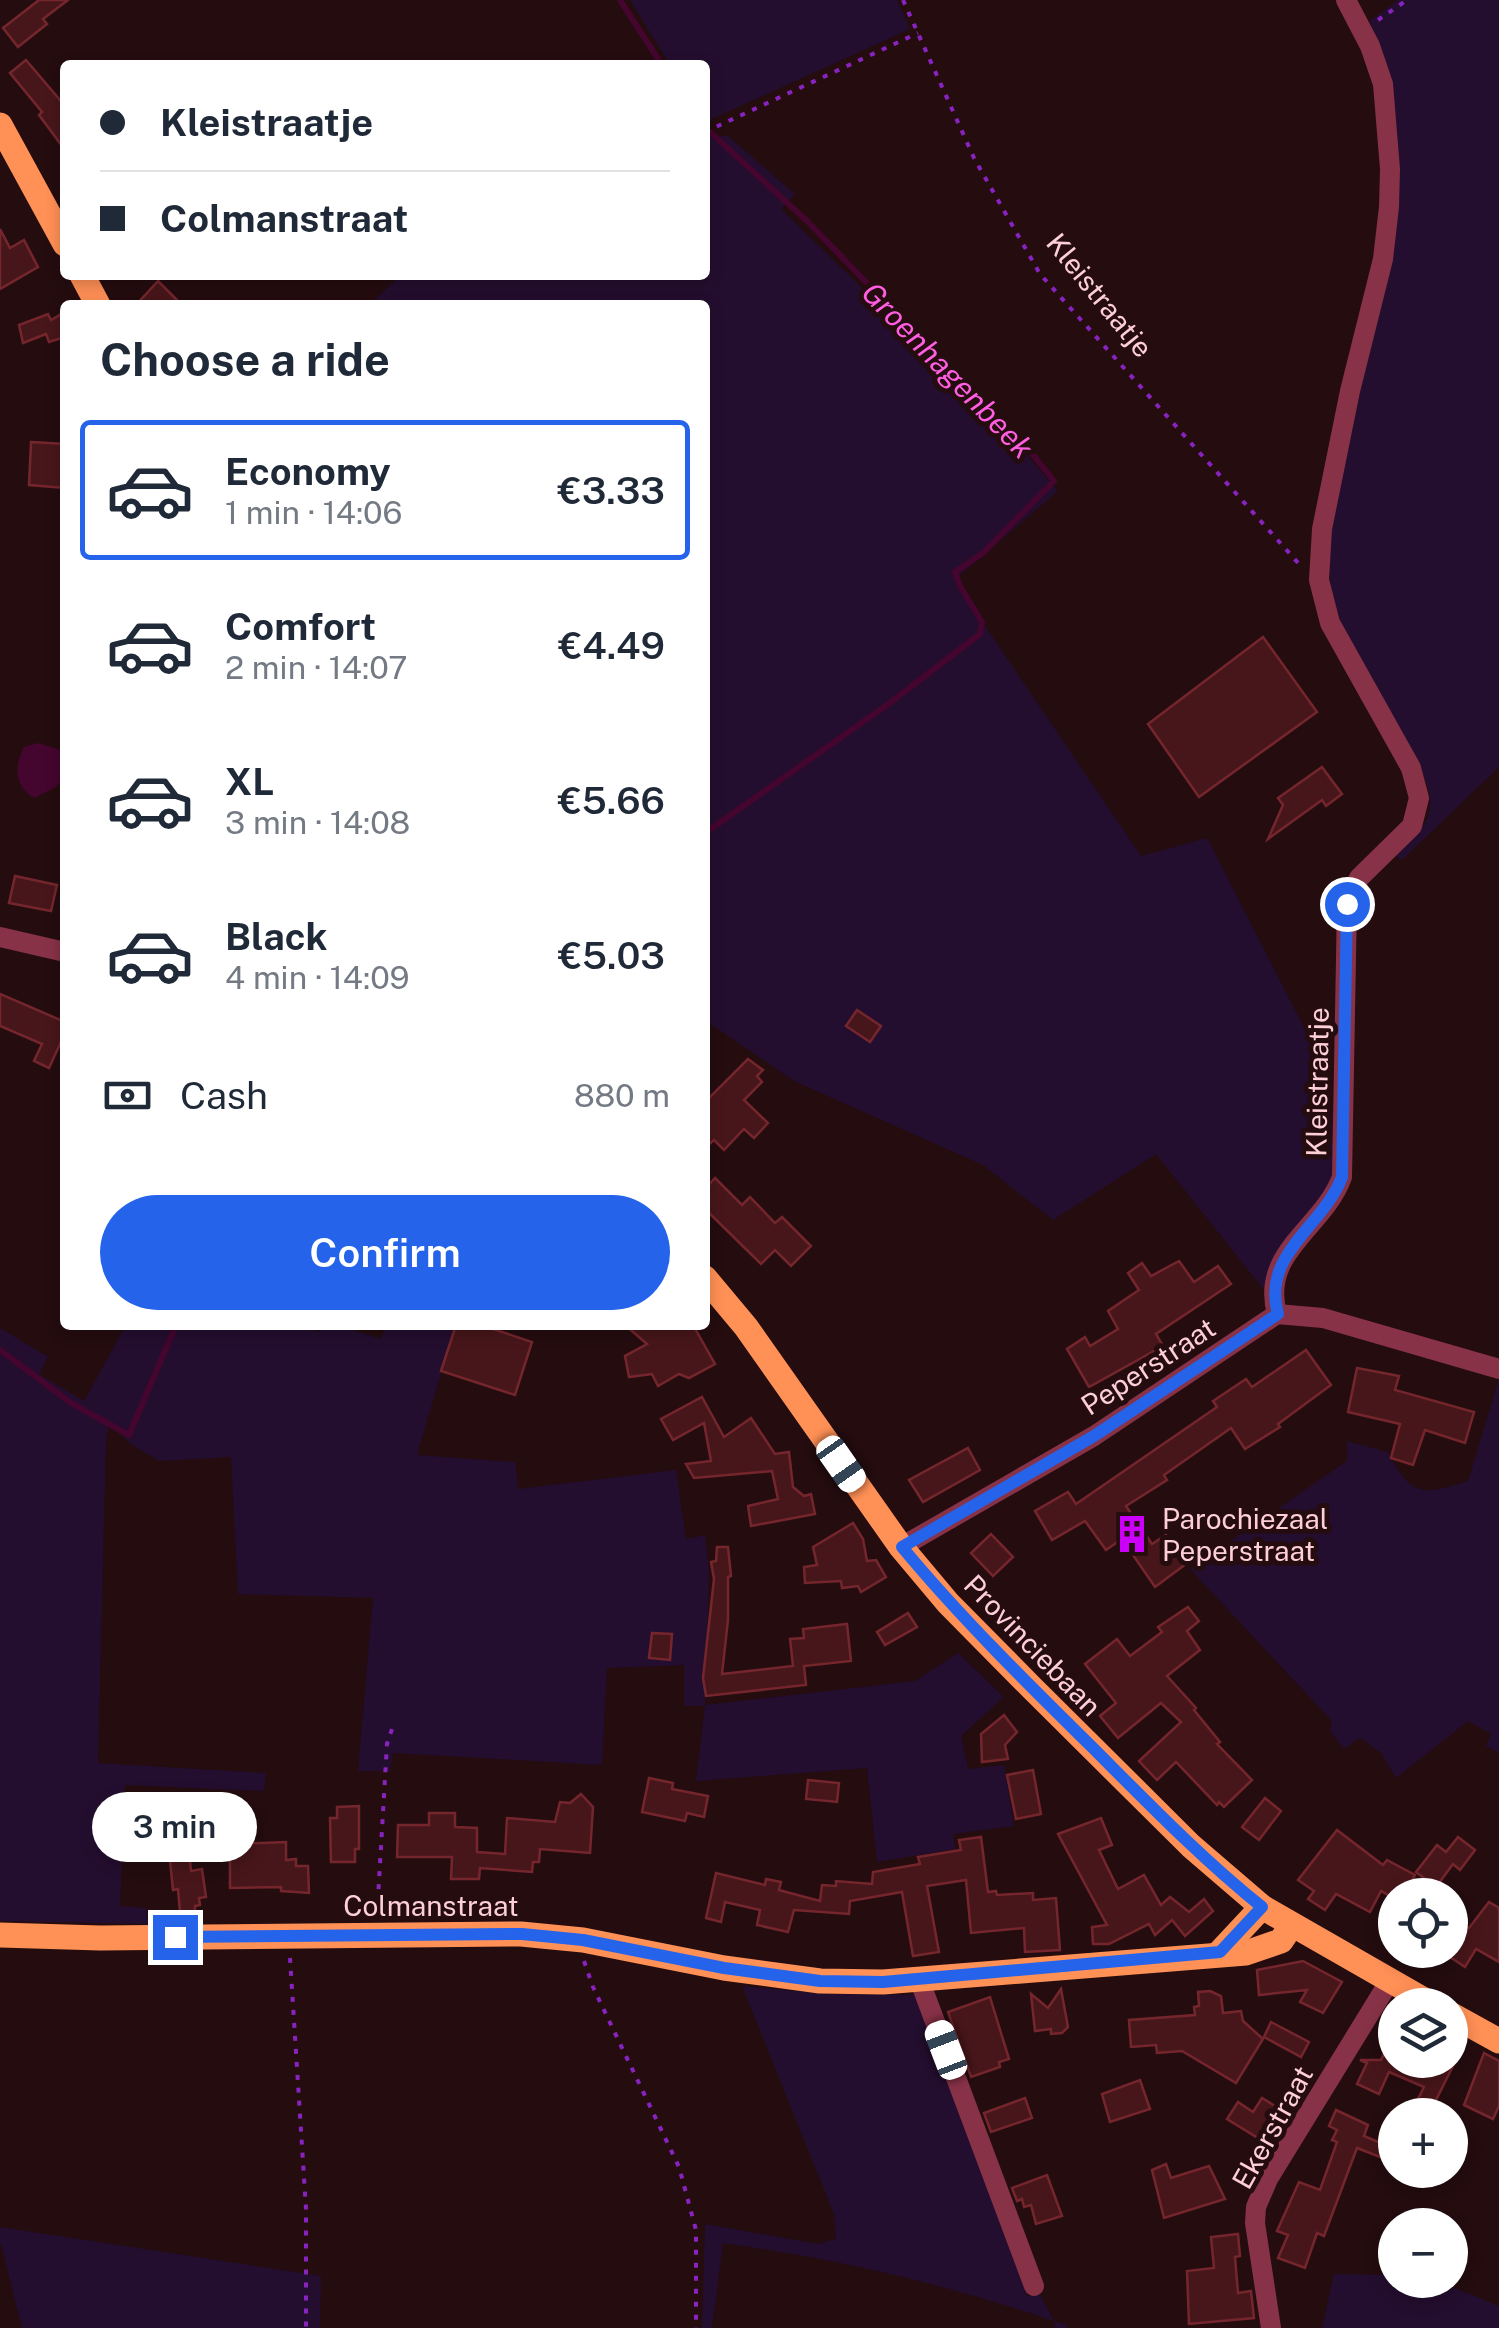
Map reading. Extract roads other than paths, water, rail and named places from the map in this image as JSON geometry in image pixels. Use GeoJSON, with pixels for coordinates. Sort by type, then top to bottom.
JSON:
{"type":"FeatureCollection","features":[{"type":"Feature","properties":{"kind":"main road"},"geometry":{"type":"LineString","coordinates":[[0,125],[60,235]]}},
{"type":"Feature","properties":{"kind":"main road","name":"Provinciebaan"},"geometry":{"type":"LineString","coordinates":[[710,1284],[746,1327],[902,1547],[948,1602],[1178,1833],[1262,1907],[1401,1988]]}},
{"type":"Feature","properties":{"kind":"main road"},"geometry":{"type":"LineString","coordinates":[[1220,1952],[1262,1907]]}},
{"type":"Feature","properties":{"kind":"main road","name":"Colmanstraat"},"geometry":{"type":"LineString","coordinates":[[0,1935],[522,1934],[583,1940],[724,1968],[820,1981],[919,1979],[1220,1952],[1246,1953],[1281,1941],[1291,1926]]}},
{"type":"Feature","properties":{"kind":"main road"},"geometry":{"type":"LineString","coordinates":[[1468,2024],[1499,2040]]}},
{"type":"Feature","properties":{"kind":"street","name":"Kleistraatje"},"geometry":{"type":"LineString","coordinates":[[1278,1314],[1274,1283],[1277,1269],[1330,1202],[1342,1177],[1347,904],[1359,878],[1412,826],[1420,798],[1411,768],[1330,624],[1319,580],[1322,528],[1333,468],[1387,237],[1390,169],[1386,103],[1378,66],[1346,0]]}},
{"type":"Feature","properties":{"kind":"street"},"geometry":{"type":"LineString","coordinates":[[0,937],[60,951]]}},
{"type":"Feature","properties":{"kind":"street"},"geometry":{"type":"LineString","coordinates":[[1278,1314],[1323,1318],[1499,1369]]}},
{"type":"Feature","properties":{"kind":"street","name":"Peperstraat"},"geometry":{"type":"LineString","coordinates":[[902,1547],[1094,1436],[1278,1314]]}},
{"type":"Feature","properties":{"kind":"street"},"geometry":{"type":"LineString","coordinates":[[919,1979],[1034,2286]]}},
{"type":"Feature","properties":{"kind":"street","name":"Ekerstraat"},"geometry":{"type":"LineString","coordinates":[[1270,2321],[1255,2224],[1256,2207],[1268,2179],[1390,1982]]}},
{"type":"Feature","properties":{"kind":"waterway","name":"Groenhagenbeek"},"geometry":{"type":"LineString","coordinates":[[620,0],[659,60]]}},
{"type":"Feature","properties":{"kind":"waterway","name":"Groenhagenbeek"},"geometry":{"type":"LineString","coordinates":[[710,132],[807,221],[1054,481],[983,553],[955,572],[982,622],[980,634],[710,829]]}},
{"type":"Feature","properties":{"kind":"waterway","name":"Groenhagenbeek"},"geometry":{"type":"LineString","coordinates":[[0,1350],[71,1403],[129,1435],[174,1330]]}},
{"type":"Feature","properties":{"kind":"place","name":"Parochiezaal Peperstraat"},"geometry":{"type":"Point","coordinates":[1132,1534]}}]}
